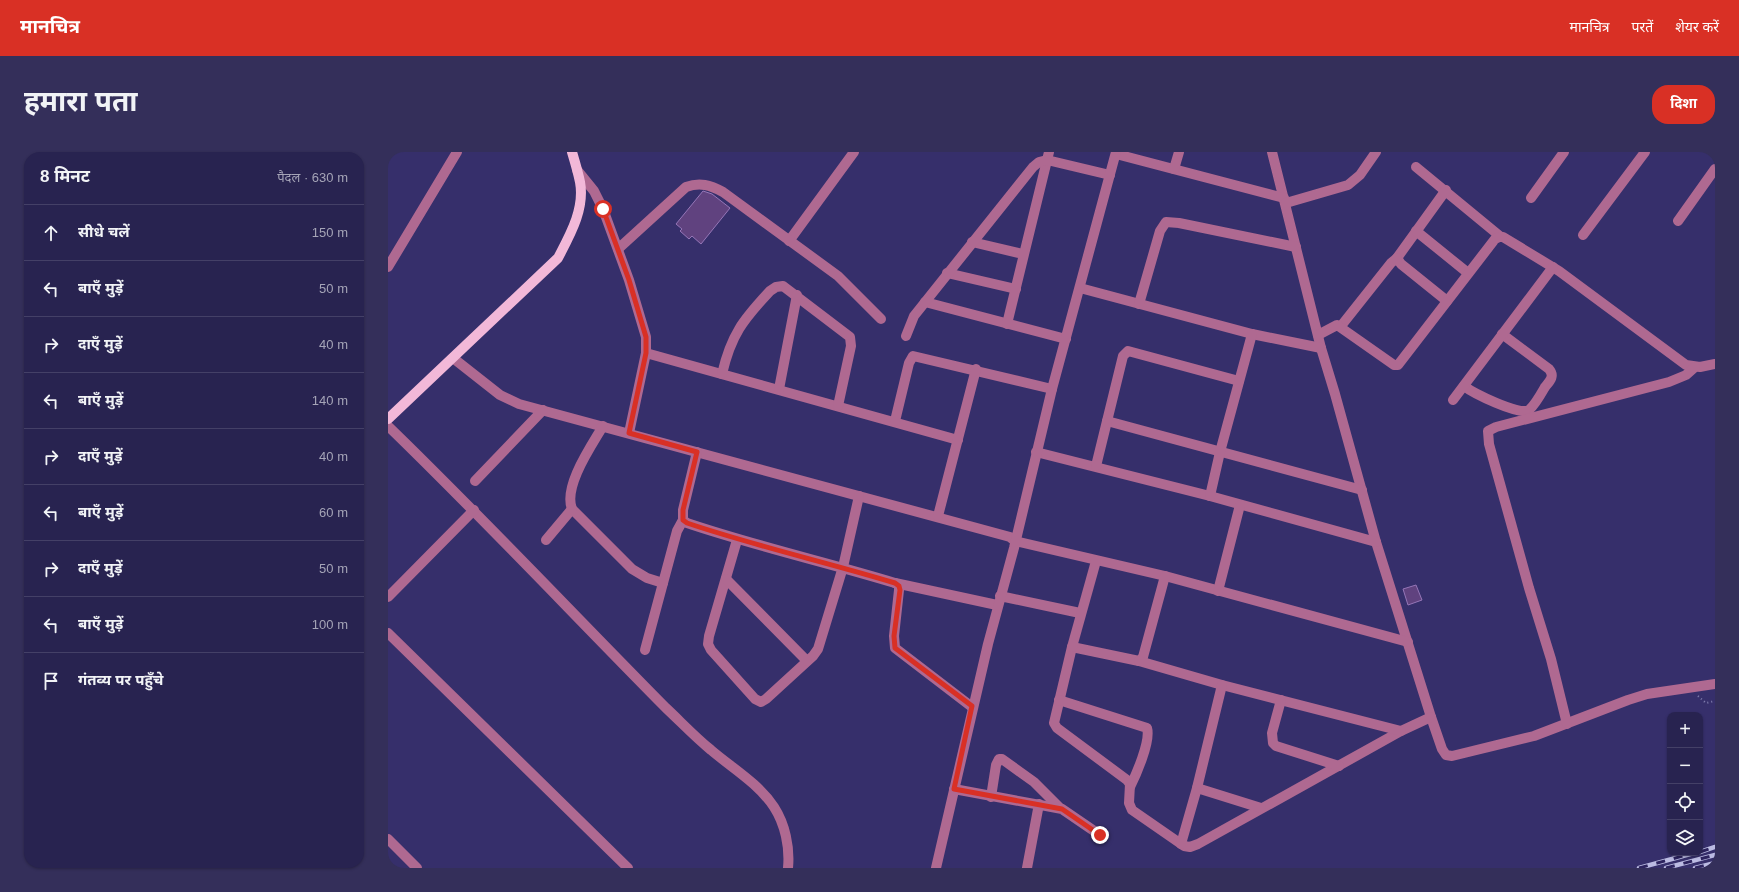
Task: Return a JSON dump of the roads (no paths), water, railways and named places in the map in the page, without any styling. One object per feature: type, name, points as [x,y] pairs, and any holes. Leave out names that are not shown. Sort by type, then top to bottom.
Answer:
[{"type":"main road","points":[[388,419],[422,385],[453,358],[558,258],[570,235],[579,211],[580,182],[572,152]]},
{"type":"street","points":[[388,267],[456,152]]},
{"type":"street","points":[[790,241],[854,152]]},
{"type":"street","points":[[1174,169],[1179,152]]},
{"type":"street","points":[[1272,152],[1321,348],[1336,394],[1376,542],[1431,717],[1442,749],[1446,755],[1452,756],[1534,736],[1647,694],[1715,684]]},
{"type":"street","points":[[936,868],[972,706],[1015,541],[1052,389],[1116,153],[1285,200],[1348,185],[1360,175],[1376,152]]},
{"type":"street","points":[[1531,198],[1564,152]]},
{"type":"street","points":[[1583,235],[1645,152]]},
{"type":"street","points":[[1048,156],[1110,175]]},
{"type":"street","points":[[906,336],[914,316],[947,273],[1033,167],[1048,156]]},
{"type":"street","points":[[1007,324],[1048,156]]},
{"type":"street","points":[[1416,167],[1446,190],[1500,237],[1510,241],[1553,267],[1686,365],[1695,367],[1715,364]]},
{"type":"street","points":[[1678,221],[1715,169]]},
{"type":"street","points":[[577,170],[594,191],[618,249],[646,337],[646,353],[629,433]]},
{"type":"street","points":[[618,249],[686,188],[694,184],[710,185],[723,192],[848,285],[881,319]]},
{"type":"street","points":[[1341,326],[1390,263],[1397,258],[1446,190]]},
{"type":"street","points":[[1139,304],[1160,232],[1166,222],[1179,223],[1296,247]]},
{"type":"street","points":[[1416,231],[1468,273]]},
{"type":"street","points":[[1318,335],[1336,324],[1394,364],[1398,365],[1495,239],[1500,237]]},
{"type":"street","points":[[972,242],[1023,254]]},
{"type":"street","points":[[1397,258],[1400,264],[1447,301]]},
{"type":"street","points":[[1453,400],[1553,267]]},
{"type":"street","points":[[947,273],[1016,289]]},
{"type":"street","points":[[722,374],[730,345],[737,330],[770,291],[776,287],[783,286],[797,295],[850,337],[851,346],[838,406]]},
{"type":"street","points":[[1080,288],[1252,334],[1321,348]]},
{"type":"street","points":[[779,389],[797,295]]},
{"type":"street","points":[[925,302],[1066,340]]},
{"type":"street","points":[[1210,496],[1220,452],[1252,334]]},
{"type":"street","points":[[1464,386],[1486,399],[1505,406],[1523,411],[1531,407],[1551,379],[1552,373],[1549,369],[1502,334]]},
{"type":"street","points":[[1096,466],[1123,356],[1128,351],[1239,381]]},
{"type":"street","points":[[646,353],[895,421],[958,440]]},
{"type":"street","points":[[895,421],[909,363],[913,356],[976,369],[1052,389]]},
{"type":"street","points":[[453,358],[500,395],[519,404],[938,516],[1010,537],[1015,541],[1165,576],[1408,642]]},
{"type":"street","points":[[1567,724],[1551,659],[1529,588],[1489,444],[1488,431],[1496,426],[1669,382],[1686,375],[1695,367]]},
{"type":"street","points":[[938,516],[976,369]]},
{"type":"street","points":[[475,481],[543,410]]},
{"type":"street","points":[[1107,421],[1362,490]]},
{"type":"street","points":[[388,426],[474,510],[667,709],[710,749],[750,782],[774,807],[787,839],[789,856],[788,868]]},
{"type":"street","points":[[603,426],[590,448],[573,484],[570,499],[572,509],[632,569],[647,578],[663,583]]},
{"type":"street","points":[[645,650],[677,531],[683,520],[683,510],[697,452]]},
{"type":"street","points":[[1036,452],[1210,496],[1376,542]]},
{"type":"street","points":[[737,540],[708,644],[711,650],[755,699],[761,702],[807,661],[818,649],[824,634],[843,567],[859,496]]},
{"type":"street","points":[[1218,591],[1240,505]]},
{"type":"street","points":[[546,540],[572,509]]},
{"type":"street","points":[[388,597],[474,510]]},
{"type":"street","points":[[683,520],[687,523],[737,540],[843,567],[895,583],[1080,614]]},
{"type":"street","points":[[1096,561],[1080,614],[1054,719],[1057,728],[1127,780],[1130,787]]},
{"type":"street","points":[[1139,661],[1142,657],[1165,576]]},
{"type":"street","points":[[726,579],[807,661]]},
{"type":"street","points":[[895,583],[899,586],[900,590],[894,636],[895,648],[972,706]]},
{"type":"street","points":[[388,633],[628,868]]},
{"type":"street","points":[[1072,647],[1139,661],[1222,685],[1401,731]]},
{"type":"street","points":[[1181,844],[1197,788],[1222,685]]},
{"type":"street","points":[[1059,700],[1147,728],[1148,735],[1138,768],[1130,787],[1129,802],[1132,810],[1181,844],[1190,847],[1198,844],[1401,731],[1431,717]]},
{"type":"street","points":[[1281,700],[1272,733],[1273,744],[1339,766]]},
{"type":"street","points":[[992,797],[996,765],[999,759],[1002,759],[1034,782],[1062,809],[1100,835]]},
{"type":"street","points":[[1197,788],[1262,808]]},
{"type":"street","points":[[954,789],[1062,809]]},
{"type":"street","points":[[1027,868],[1039,804]]},
{"type":"street","points":[[388,839],[417,868]]},
{"type":"railway","points":[[1703,851],[1715,847]]},
{"type":"railway","points":[[1666,868],[1715,855]]},
{"type":"railway","points":[[1639,868],[1683,856]]},
{"type":"railway","points":[[1695,868],[1715,863]]}]
